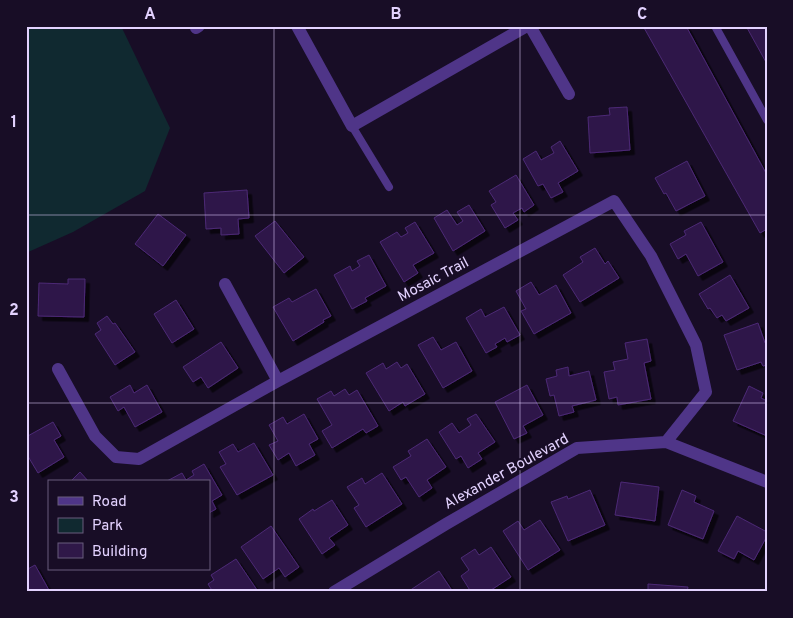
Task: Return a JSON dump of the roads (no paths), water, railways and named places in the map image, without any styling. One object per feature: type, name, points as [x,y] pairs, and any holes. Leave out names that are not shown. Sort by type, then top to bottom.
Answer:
[{"type":"street","points":[[297,26],[352,126],[528,26],[569,94]]},
{"type":"street","name":"Mosaic Trail","points":[[58,368],[95,436],[116,457],[140,459],[278,381],[614,201],[651,256],[696,345],[706,392],[666,442]]},
{"type":"street","points":[[226,284],[278,381]]},
{"type":"street","name":"Alexander Boulevard","points":[[334,592],[446,524],[578,448],[666,442],[767,482]]},
{"type":"lane","points":[[715,26],[767,120]]},
{"type":"lane","points":[[352,126],[389,187]]}]
